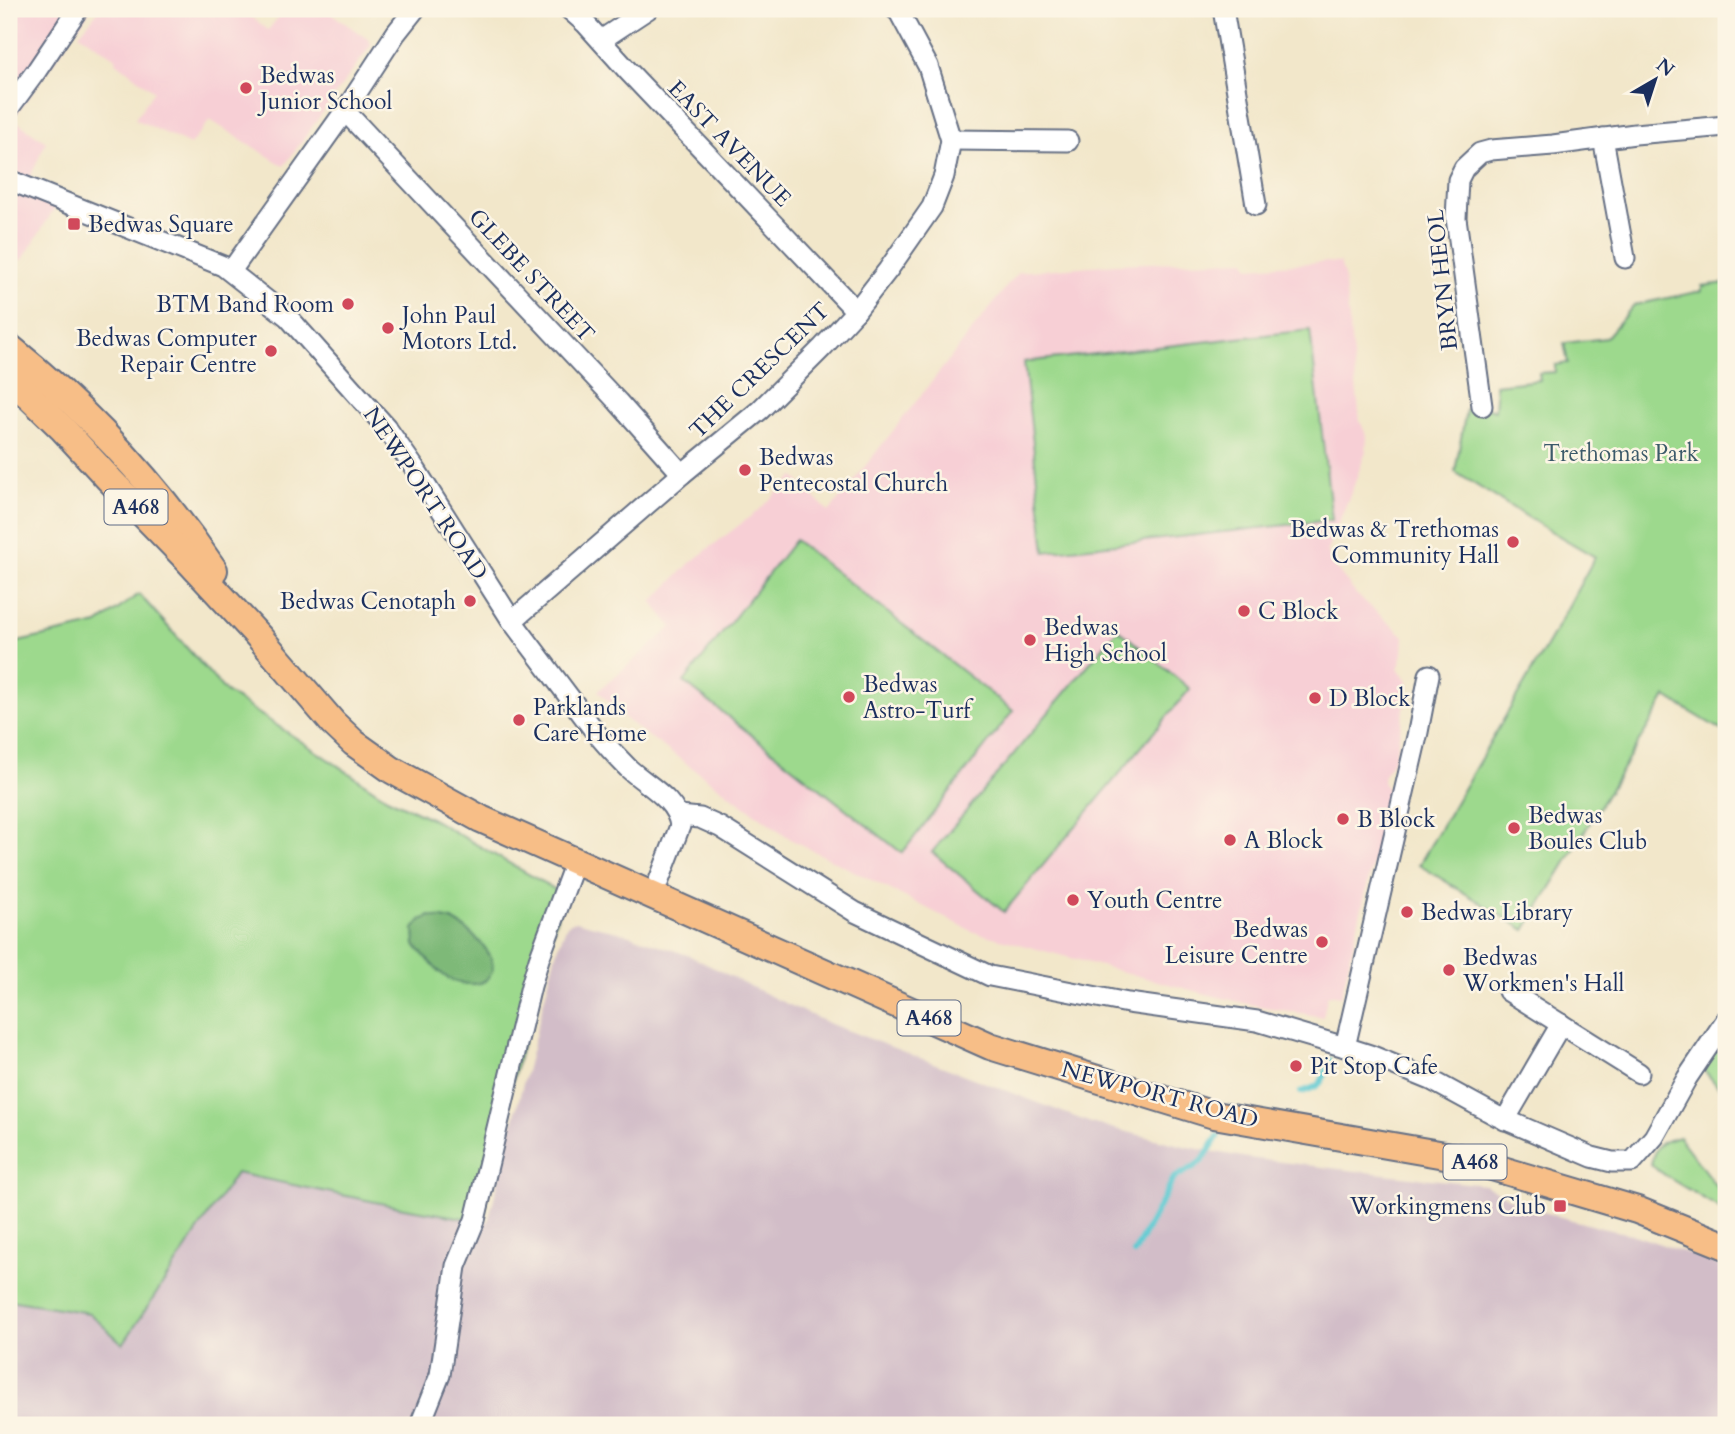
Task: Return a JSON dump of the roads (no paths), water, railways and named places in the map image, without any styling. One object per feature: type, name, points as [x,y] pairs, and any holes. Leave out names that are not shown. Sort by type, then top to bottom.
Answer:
[{"type":"main road","name":"NEWPORT ROAD","points":[[9,347],[50,382],[142,475],[187,530],[260,638]]},
{"type":"main road","name":"NEWPORT ROAD","points":[[9,379],[63,429],[185,557],[333,723],[374,758],[481,819],[989,1046],[1214,1115],[1462,1158],[1637,1210],[1726,1246]]},
{"type":"street","points":[[9,108],[78,9]]},
{"type":"street","points":[[231,271],[415,9]]},
{"type":"street","name":"EAST AVENUE","points":[[569,9],[856,311]]},
{"type":"street","points":[[601,40],[648,9]]},
{"type":"street","points":[[1223,9],[1256,205]]},
{"type":"street","name":"THE CRESCENT","points":[[512,621],[760,410],[856,311],[932,206],[944,176],[951,140],[928,66],[898,10]]},
{"type":"street","name":"GLEBE STREET","points":[[345,111],[682,474]]},
{"type":"street","name":"BRYN HEOL","points":[[1482,406],[1456,218],[1458,180],[1464,168],[1480,153],[1491,150],[1726,125]]},
{"type":"street","points":[[1603,138],[1625,258]]},
{"type":"street","points":[[951,140],[1068,141]]},
{"type":"street","name":"NEWPORT ROAD","points":[[9,180],[231,271],[288,317],[386,427],[512,621],[612,752],[670,803],[678,816]]},
{"type":"street","points":[[1345,1047],[1429,675]]},
{"type":"street","points":[[653,896],[680,826],[678,816],[700,818],[720,827],[855,912],[990,976],[1128,1003],[1257,1021],[1345,1047],[1431,1080],[1505,1120],[1592,1157],[1612,1162],[1632,1162],[1654,1137],[1687,1078],[1726,1020]]},
{"type":"street","points":[[421,1425],[440,1375],[456,1266],[475,1220],[531,986],[575,862]]},
{"type":"street","points":[[1508,991],[1639,1073]]},
{"type":"street","points":[[1505,1120],[1561,1024]]},
{"type":"waterway","points":[[1301,1092],[1321,1082],[1330,1060]]},
{"type":"waterway","points":[[1134,1253],[1174,1178],[1203,1160],[1218,1136]]},
{"type":"place","name":"Bedwas Junior School","points":[[246,88]]},
{"type":"place","name":"Bedwas Square","points":[[74,224]]},
{"type":"place","name":"BTM Band Room","points":[[348,304]]},
{"type":"place","name":"John Paul Motors Ltd.","points":[[388,328]]},
{"type":"place","name":"Bedwas Computer Repair Centre","points":[[271,351]]},
{"type":"place","name":"Bedwas Pentecostal Church","points":[[745,470]]},
{"type":"place","name":"Bedwas & Trethomas Community Hall","points":[[1513,542]]},
{"type":"place","name":"Bedwas Cenotaph","points":[[470,601]]},
{"type":"place","name":"C Block","points":[[1244,611]]},
{"type":"place","name":"Bedwas High School","points":[[1030,640]]},
{"type":"place","name":"Bedwas Astro-Turf","points":[[849,697]]},
{"type":"place","name":"D Block","points":[[1315,698]]},
{"type":"place","name":"Parklands Care Home","points":[[519,720]]},
{"type":"place","name":"B Block","points":[[1343,819]]},
{"type":"place","name":"Bedwas Boules Club","points":[[1514,828]]},
{"type":"place","name":"A Block","points":[[1230,840]]},
{"type":"place","name":"Youth Centre","points":[[1073,900]]},
{"type":"place","name":"Bedwas Library","points":[[1407,912]]},
{"type":"place","name":"Bedwas Leisure Centre","points":[[1322,942]]},
{"type":"place","name":"Bedwas Workmen's Hall","points":[[1449,970]]},
{"type":"place","name":"Pit Stop Cafe","points":[[1296,1066]]},
{"type":"place","name":"Workingmens Club","points":[[1560,1206]]},
{"type":"park label","name":"Trethomas Park","points":[[1621,453]]}]
